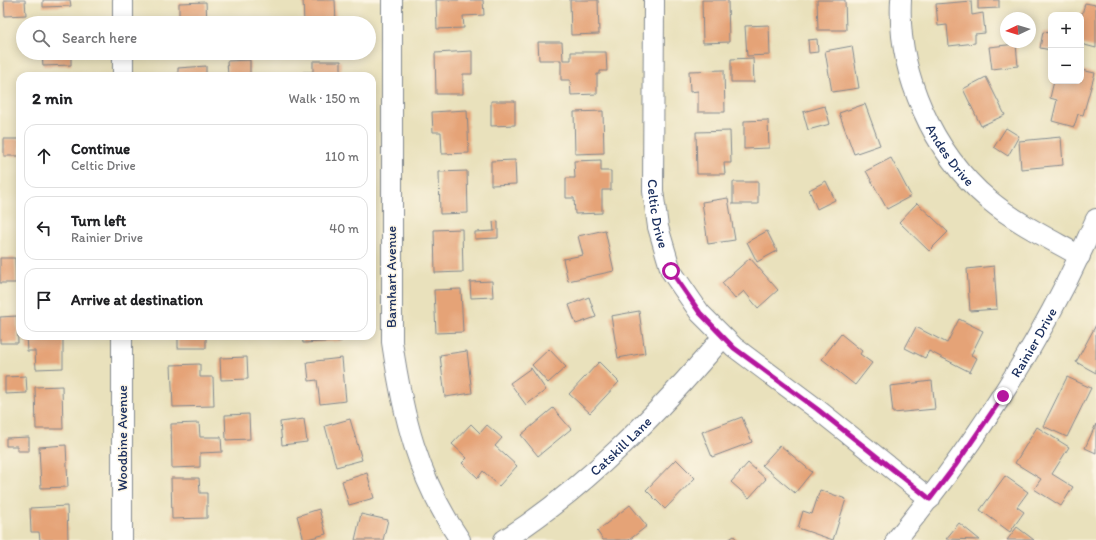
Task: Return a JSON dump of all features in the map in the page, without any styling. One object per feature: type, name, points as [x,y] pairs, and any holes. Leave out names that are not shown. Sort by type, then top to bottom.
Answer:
[{"type":"street","points":[[123,0],[123,16]]},
{"type":"street","name":"Barnhart Avenue","points":[[392,0],[392,342],[400,396],[414,449],[429,486],[447,522],[460,540]]},
{"type":"street","name":"Celtic Drive","points":[[654,0],[653,191],[658,227],[671,271],[700,313],[722,337],[930,499]]},
{"type":"street","name":"Andes Drive","points":[[901,0],[903,46],[911,82],[926,118],[943,147],[965,176],[989,200],[1039,233],[1080,256]]},
{"type":"street","points":[[123,60],[123,72]]},
{"type":"street","name":"Rainier Drive","points":[[896,540],[955,466],[1003,396],[1042,328],[1080,256],[1096,218]]},
{"type":"street","name":"Catskill Lane","points":[[504,540],[521,529],[573,489],[630,437],[698,365],[722,337]]},
{"type":"street","name":"Woodbine Avenue","points":[[122,340],[122,540]]},
{"type":"building","points":[[4,0],[25,0],[26,15],[5,16]]},
{"type":"building","points":[[43,0],[70,0],[71,6],[43,7]]},
{"type":"building","points":[[303,0],[335,0],[336,16],[304,16]]},
{"type":"building","points":[[436,0],[483,0],[484,15],[463,16],[464,28],[437,29]]},
{"type":"building","points":[[570,0],[598,0],[599,34],[571,35]]},
{"type":"building","points":[[702,0],[728,0],[729,42],[703,43]]},
{"type":"building","points":[[817,0],[845,0],[846,30],[818,30]]},
{"type":"building","points":[[978,0],[999,0],[999,8],[978,9]]},
{"type":"building","points":[[971,1],[972,15],[983,13],[985,33],[975,34],[975,43],[949,46],[947,25],[938,26],[936,4]]},
{"type":"building","points":[[206,2],[207,16],[179,16],[179,3]]},
{"type":"building","points":[[1085,3],[1096,5],[1096,48],[1084,45],[1084,12],[1083,12]]},
{"type":"building","points":[[769,25],[770,55],[747,56],[745,26]]},
{"type":"building","points":[[1043,32],[1048,33],[1048,49],[1040,48]]},
{"type":"building","points":[[817,39],[818,52],[809,53],[808,40]]},
{"type":"building","points":[[538,42],[562,42],[563,60],[571,60],[571,52],[606,52],[607,71],[600,71],[600,74],[597,74],[597,94],[571,95],[570,80],[561,80],[561,60],[539,60]]},
{"type":"building","points":[[852,46],[859,88],[832,92],[825,51]]},
{"type":"building","points":[[1000,46],[1000,48],[1016,48],[1018,66],[992,69],[989,47]]},
{"type":"building","points":[[472,51],[472,74],[463,74],[463,94],[436,94],[435,53]]},
{"type":"building","points":[[753,58],[754,82],[731,82],[731,59]]},
{"type":"building","points":[[43,60],[71,60],[71,65],[43,66]]},
{"type":"building","points":[[250,60],[250,72],[228,72],[227,61]]},
{"type":"building","points":[[313,61],[341,61],[341,72],[313,72]]},
{"type":"building","points":[[206,66],[206,72],[178,72],[178,68]]},
{"type":"building","points":[[724,70],[725,112],[698,112],[698,91],[690,92],[689,71]]},
{"type":"building","points":[[1084,71],[1095,73],[1083,115],[1078,114],[1074,127],[1052,121],[1057,100],[1050,98],[1053,84],[1084,84]]},
{"type":"building","points":[[986,77],[1005,115],[981,126],[963,89]]},
{"type":"building","points":[[491,101],[515,101],[515,125],[491,126]]},
{"type":"building","points":[[865,104],[880,145],[854,154],[839,113]]},
{"type":"building","points":[[825,106],[830,124],[808,130],[803,112]]},
{"type":"building","points":[[467,110],[469,153],[442,154],[441,132],[433,132],[432,112]]},
{"type":"building","points":[[603,111],[604,153],[575,154],[574,112]]},
{"type":"building","points":[[768,120],[769,148],[744,149],[744,121]]},
{"type":"building","points":[[1006,128],[1019,136],[1008,156],[994,147]]},
{"type":"building","points":[[730,131],[731,163],[724,163],[725,174],[697,174],[696,132]]},
{"type":"building","points":[[1061,137],[1063,165],[1021,169],[1019,141]]},
{"type":"building","points":[[4,139],[16,139],[16,156],[4,156]]},
{"type":"building","points":[[891,158],[911,196],[887,209],[866,171]]},
{"type":"building","points":[[515,160],[516,184],[491,185],[491,161]]},
{"type":"building","points":[[601,160],[601,171],[611,171],[611,190],[602,190],[602,213],[575,214],[574,198],[566,198],[566,178],[575,178],[574,161]]},
{"type":"building","points":[[467,171],[468,213],[440,214],[439,172]]},
{"type":"building","points":[[826,181],[835,200],[817,209],[809,190]]},
{"type":"building","points":[[733,182],[758,182],[758,204],[733,204]]},
{"type":"building","points":[[728,198],[735,240],[708,244],[702,202]]},
{"type":"building","points":[[917,203],[948,232],[929,251],[899,222]]},
{"type":"building","points":[[498,221],[498,238],[475,239],[475,232],[494,231],[493,222]]},
{"type":"building","points":[[462,229],[463,272],[435,273],[434,230]]},
{"type":"building","points":[[605,230],[614,271],[568,281],[563,259],[583,255],[578,236]]},
{"type":"building","points":[[767,231],[777,251],[757,262],[747,242]]},
{"type":"building","points":[[0,258],[15,258],[16,283],[0,283]]},
{"type":"building","points":[[750,258],[778,290],[758,308],[744,291],[735,299],[722,283]]},
{"type":"building","points":[[994,266],[997,309],[970,311],[967,269]]},
{"type":"building","points":[[492,281],[493,297],[471,298],[470,282]]},
{"type":"building","points":[[461,289],[463,332],[436,333],[434,290]]},
{"type":"building","points":[[589,297],[596,317],[576,324],[569,305]]},
{"type":"building","points":[[639,311],[645,353],[618,358],[611,316]]},
{"type":"building","points":[[16,316],[16,340],[18,340],[18,343],[0,343],[0,317]]},
{"type":"building","points":[[959,319],[983,331],[971,355],[977,358],[970,372],[929,351],[925,358],[905,348],[916,327],[947,343]]},
{"type":"building","points":[[1096,325],[1096,373],[1076,362]]},
{"type":"building","points":[[841,334],[862,351],[860,354],[872,363],[855,385],[822,359]]},
{"type":"building","points":[[26,340],[63,340],[63,368],[36,369],[35,351],[27,351]]},
{"type":"building","points":[[178,340],[206,340],[206,348],[178,348]]},
{"type":"building","points":[[303,340],[342,340],[342,341],[303,343]]},
{"type":"building","points":[[549,349],[566,367],[548,383],[532,365]]},
{"type":"building","points":[[467,351],[472,393],[445,397],[440,355]]},
{"type":"building","points":[[247,357],[248,379],[221,380],[220,358]]},
{"type":"building","points":[[342,358],[346,401],[320,404],[317,380],[309,381],[307,362]]},
{"type":"building","points":[[599,362],[619,382],[590,413],[569,394]]},
{"type":"building","points":[[200,364],[200,377],[213,377],[214,406],[173,407],[171,365]]},
{"type":"building","points":[[531,368],[546,390],[526,405],[510,383]]},
{"type":"building","points":[[26,376],[27,393],[5,394],[5,377]]},
{"type":"building","points":[[1067,377],[1091,388],[1067,437],[1043,426]]},
{"type":"building","points":[[932,381],[935,409],[893,413],[890,386]]},
{"type":"building","points":[[62,386],[63,429],[36,429],[35,387]]},
{"type":"building","points":[[553,408],[571,429],[538,456],[521,435]]},
{"type":"building","points":[[249,414],[250,439],[226,440],[225,415]]},
{"type":"building","points":[[742,417],[752,442],[712,457],[702,432]]},
{"type":"building","points":[[304,419],[307,442],[282,445],[280,422]]},
{"type":"building","points":[[350,419],[362,460],[336,467],[325,426]]},
{"type":"building","points":[[199,423],[200,437],[221,437],[222,452],[200,453],[200,467],[172,468],[171,424]]},
{"type":"building","points":[[471,424],[480,433],[487,425],[502,438],[495,446],[517,466],[499,486],[483,471],[478,478],[462,463],[467,458],[452,444]]},
{"type":"building","points":[[1096,424],[1096,453],[1085,448]]},
{"type":"building","points":[[1037,427],[1069,447],[1052,474],[1073,487],[1061,506],[1034,489],[1041,479],[1015,463]]},
{"type":"building","points":[[29,437],[29,451],[17,451],[17,446],[6,446],[6,438]]},
{"type":"building","points":[[66,445],[68,487],[41,488],[39,447]]},
{"type":"building","points":[[780,445],[812,472],[795,493],[762,465]]},
{"type":"building","points":[[676,459],[695,478],[665,509],[646,490]]},
{"type":"building","points":[[748,463],[766,479],[749,498],[731,482]]},
{"type":"building","points":[[367,473],[374,498],[349,505],[342,481]]},
{"type":"building","points":[[1005,476],[1028,492],[1017,507],[1024,512],[1010,532],[980,510]]},
{"type":"building","points":[[171,478],[199,478],[200,493],[207,493],[207,518],[172,519]]},
{"type":"building","points":[[820,490],[846,499],[833,540],[798,528],[803,511],[812,514]]},
{"type":"building","points":[[630,505],[647,526],[629,540],[603,540],[597,531]]},
{"type":"building","points":[[67,506],[68,540],[40,540],[39,532],[31,532],[30,508]]},
{"type":"building","points":[[319,509],[326,534],[304,540],[297,516]]},
{"type":"building","points":[[361,514],[388,520],[383,540],[355,540]]},
{"type":"building","points":[[959,523],[980,540],[946,539]]},
{"type":"building","points":[[1017,527],[1034,540],[1007,540]]},
{"type":"building","points":[[734,536],[737,540],[728,540]]},
{"type":"route","points":[[671,271],[700,313],[734,348],[817,409],[930,499],[955,466],[1003,396]]}]
